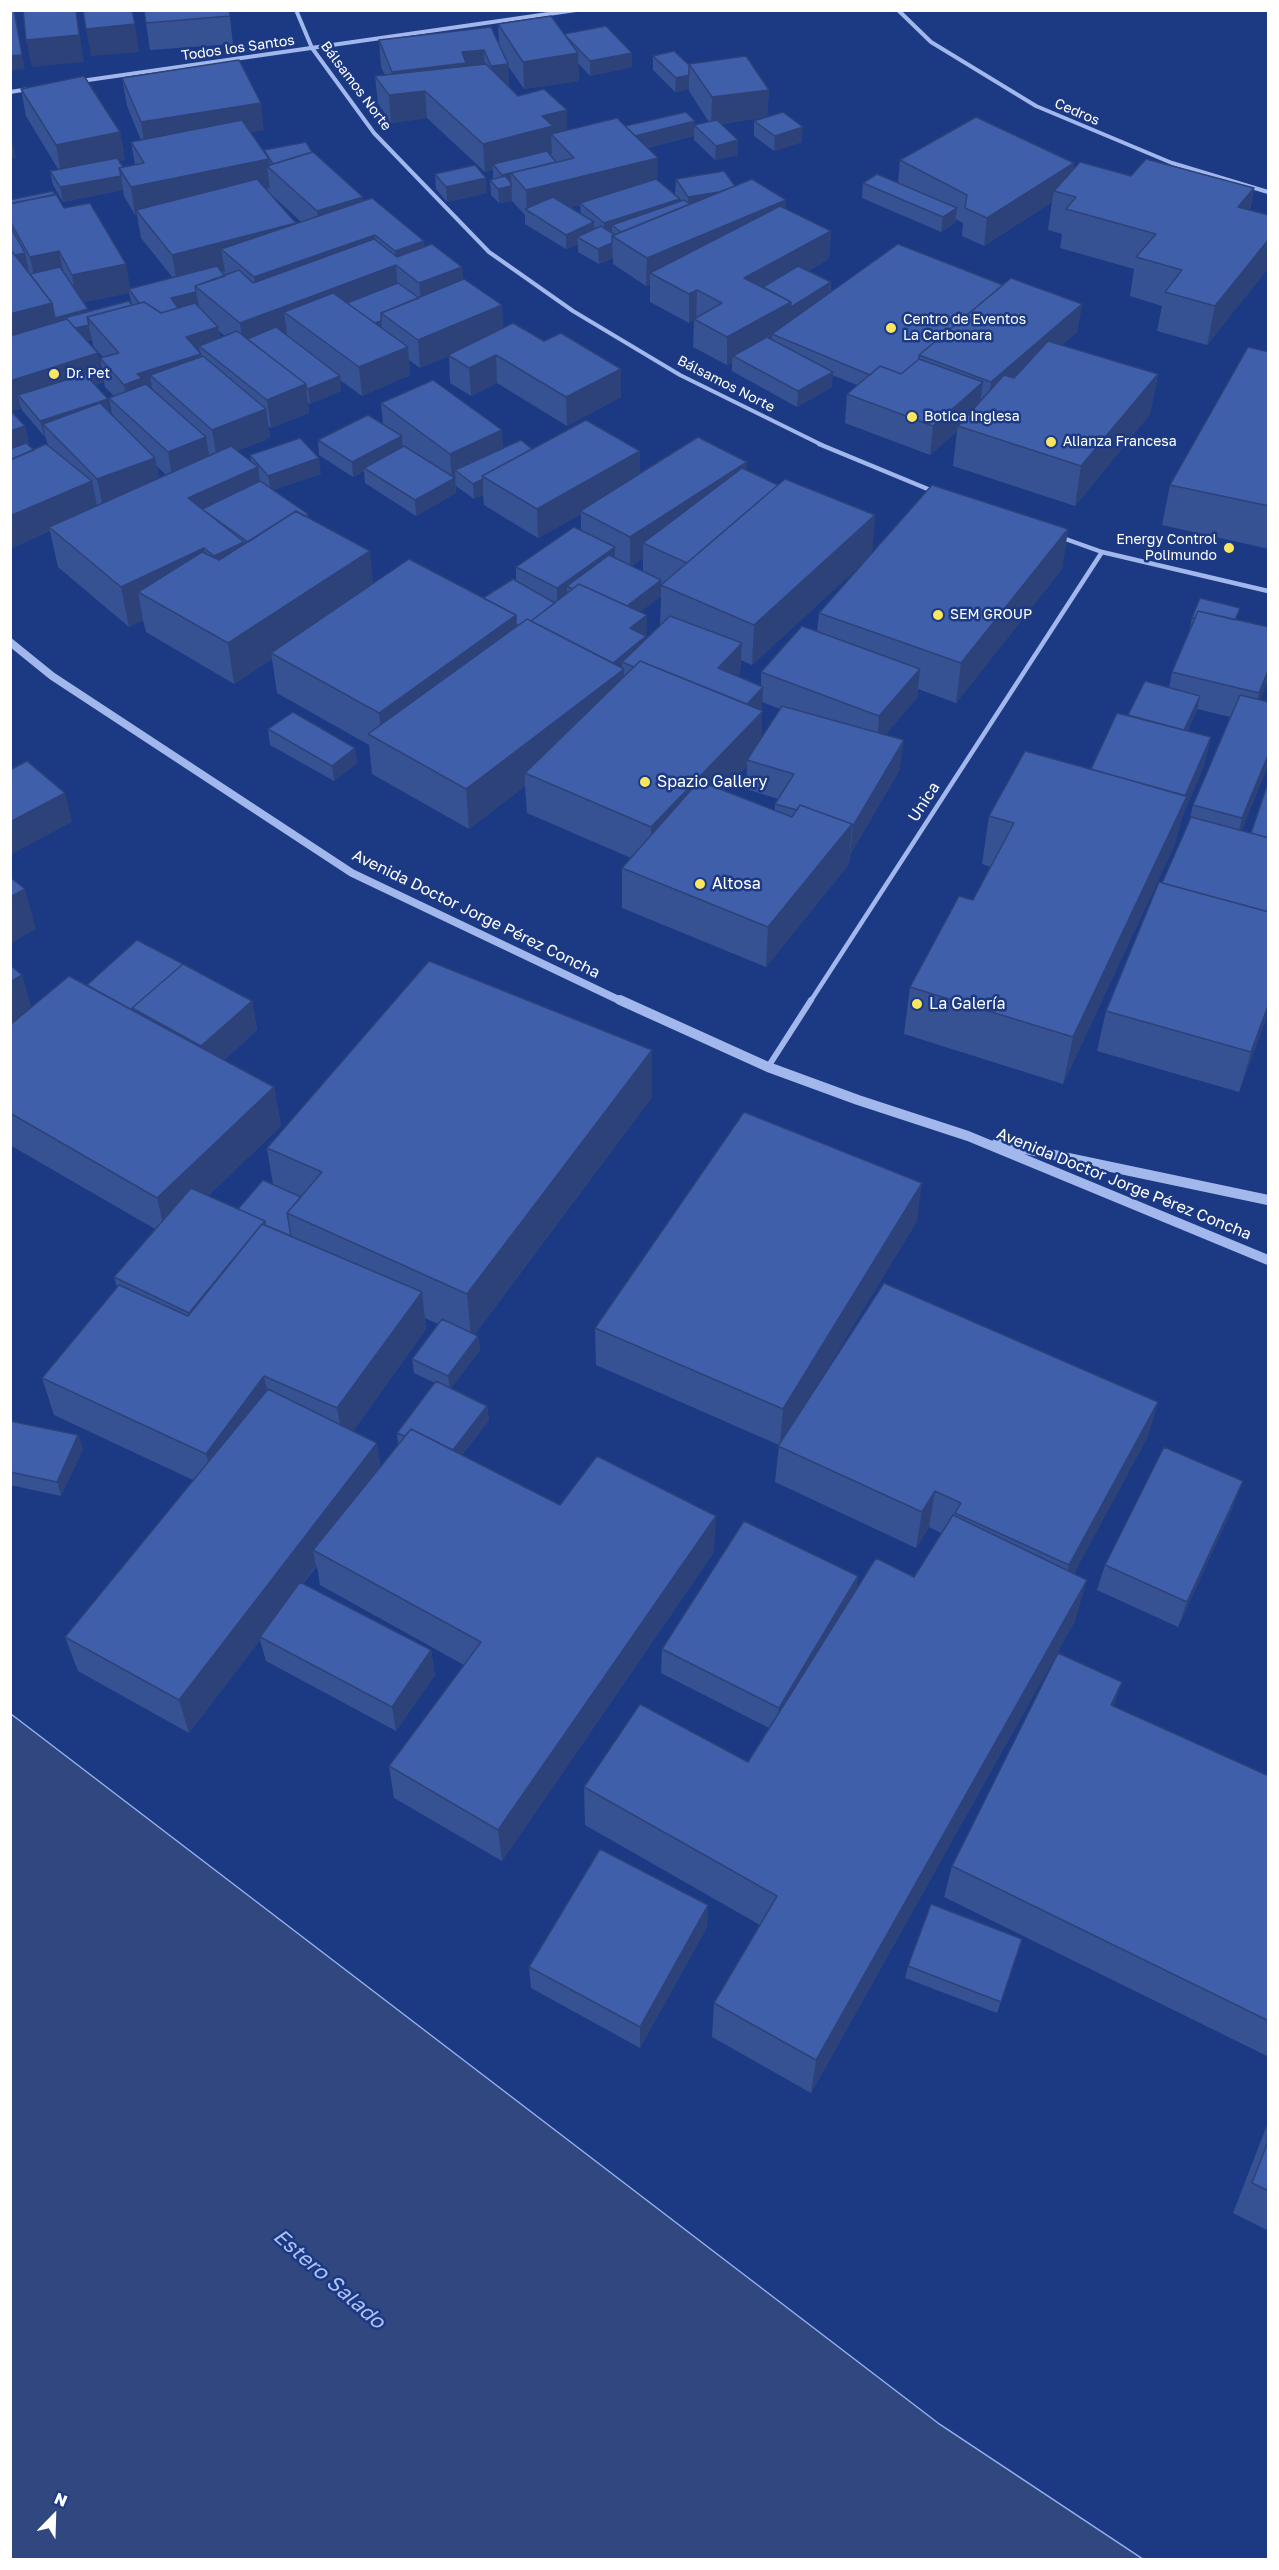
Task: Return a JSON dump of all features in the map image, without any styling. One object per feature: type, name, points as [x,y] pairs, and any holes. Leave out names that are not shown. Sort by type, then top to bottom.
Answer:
[{"type":"street","name":"Bálsamos Norte","points":[[296,10],[312,48],[374,133],[443,207],[489,252],[573,311],[680,375],[805,438],[946,497]]},
{"type":"street","name":"Todos los Santos","points":[[80,81],[576,10]]},
{"type":"street","name":"Cedros","points":[[898,10],[931,42],[1036,106],[1172,163],[1269,192]]},
{"type":"street","points":[[10,92],[34,88]]},
{"type":"street","points":[[1057,536],[1102,552],[1269,591]]},
{"type":"street","name":"Unica","points":[[768,1067],[1102,552]]},
{"type":"street","name":"Avenida Doctor Jorge Pérez Concha","points":[[10,642],[52,675],[352,873],[544,966],[768,1067],[858,1100],[968,1136],[1269,1260]]},
{"type":"street","name":"Avenida Doctor Jorge Pérez Concha","points":[[968,1136],[1269,1200]]},
{"type":"water","name":"Estero Salado","points":[[11,1714],[938,2423],[1143,2559],[11,2559]]},
{"type":"building","points":[[10,10],[14,10],[22,55],[10,56]]},
{"type":"building","points":[[23,10],[76,10],[79,35],[26,40]]},
{"type":"building","points":[[83,10],[132,10],[135,24],[86,29]]},
{"type":"building","points":[[144,10],[229,10],[230,16],[146,23]]},
{"type":"building","points":[[551,16],[578,53],[523,62],[498,24]]},
{"type":"building","points":[[606,26],[632,53],[590,61],[564,34]]},
{"type":"building","points":[[491,27],[508,64],[491,66],[484,50],[462,52],[466,63],[392,72],[379,40]]},
{"type":"building","points":[[674,51],[689,65],[689,75],[676,78],[653,56]]},
{"type":"building","points":[[746,56],[769,90],[712,97],[689,64]]},
{"type":"building","points":[[239,60],[261,103],[141,122],[122,78]]},
{"type":"building","points":[[486,64],[518,96],[544,89],[567,110],[542,116],[553,126],[483,144],[425,91],[389,95],[375,76]]},
{"type":"building","points":[[84,76],[120,132],[56,145],[21,89]]},
{"type":"building","points":[[686,112],[695,121],[635,136],[625,126]]},
{"type":"building","points":[[783,112],[803,127],[775,136],[754,121]]},
{"type":"building","points":[[976,117],[1074,163],[987,218],[965,208],[967,195],[900,160]]},
{"type":"building","points":[[617,118],[658,158],[526,190],[511,173],[574,158],[551,134]]},
{"type":"building","points":[[242,120],[269,159],[131,187],[119,168],[144,163],[131,142]]},
{"type":"building","points":[[717,120],[738,140],[716,146],[694,125]]},
{"type":"building","points":[[306,142],[312,152],[273,164],[264,150]]},
{"type":"building","points":[[547,151],[556,162],[502,175],[493,164]]},
{"type":"building","points":[[313,152],[363,197],[317,211],[267,166]]},
{"type":"building","points":[[117,158],[123,167],[119,168],[121,176],[60,187],[50,171]]},
{"type":"building","points":[[1146,159],[1254,188],[1238,207],[1269,215],[1269,239],[1215,306],[1165,292],[1182,270],[1136,257],[1156,234],[1066,209],[1076,197],[1054,191],[1080,162],[1131,176]]},
{"type":"building","points":[[475,165],[486,178],[446,187],[435,174]]},
{"type":"building","points":[[724,171],[735,186],[719,192],[688,197],[676,179]]},
{"type":"building","points":[[877,174],[957,208],[943,217],[863,183]]},
{"type":"building","points":[[505,176],[511,186],[498,189],[490,180]]},
{"type":"building","points":[[257,179],[296,223],[172,255],[136,210]]},
{"type":"building","points":[[656,179],[680,199],[604,223],[580,203]]},
{"type":"building","points":[[752,179],[786,200],[647,258],[612,236]]},
{"type":"building","points":[[53,191],[55,195],[12,203],[10,201],[10,200]]},
{"type":"building","points":[[56,194],[64,208],[90,203],[126,264],[72,275],[59,251],[30,257],[10,221],[10,204]]},
{"type":"building","points":[[553,197],[594,222],[566,235],[525,209]]},
{"type":"building","points":[[372,198],[424,241],[395,251],[375,235],[254,277],[221,249]]},
{"type":"building","points":[[684,200],[690,204],[621,232],[612,225]]},
{"type":"building","points":[[780,206],[831,231],[744,278],[791,302],[727,337],[694,319],[722,303],[697,290],[689,294],[650,273]]},
{"type":"building","points":[[10,226],[25,253],[15,255],[10,250]]},
{"type":"building","points":[[601,226],[615,235],[612,236],[612,243],[598,249],[577,237]]},
{"type":"building","points":[[374,239],[397,257],[432,244],[462,267],[419,283],[396,265],[240,323],[195,286],[239,270],[253,283]]},
{"type":"building","name":"Centro de Eventos La Carbonara","points":[[898,244],[1003,285],[919,355],[919,359],[901,374],[880,366],[870,375],[772,334]]},
{"type":"building","points":[[11,250],[52,303],[10,314]]},
{"type":"building","points":[[217,266],[225,276],[195,286],[196,292],[171,298],[178,308],[161,313],[144,302],[139,303],[129,289]]},
{"type":"building","points":[[798,266],[831,282],[791,307],[791,302],[763,287]]},
{"type":"building","points":[[60,267],[88,309],[55,318],[52,303],[30,274]]},
{"type":"building","points":[[1011,278],[1082,304],[991,382],[919,355]]},
{"type":"building","points":[[464,279],[502,305],[418,340],[381,313]]},
{"type":"building","points":[[398,283],[419,298],[381,313],[381,321],[375,323],[347,303]]},
{"type":"building","points":[[333,293],[408,347],[359,367],[284,312]]},
{"type":"building","points":[[129,301],[132,305],[87,317],[89,325],[75,328],[67,319],[60,319]]},
{"type":"building","points":[[144,302],[161,313],[195,303],[218,327],[186,337],[201,354],[137,374],[142,378],[124,385],[100,358],[119,353],[87,317]]},
{"type":"building","points":[[67,319],[98,353],[10,381],[10,336]]},
{"type":"building","points":[[513,323],[544,341],[561,333],[621,369],[566,397],[496,355],[469,368],[448,355]]},
{"type":"building","points":[[276,327],[340,376],[308,389],[306,384],[247,339]]},
{"type":"building","points":[[237,331],[306,384],[267,400],[199,346]]},
{"type":"building","points":[[767,337],[833,372],[798,391],[733,356]]},
{"type":"building","points":[[1048,341],[1158,374],[1081,466],[958,426],[1004,375],[1014,378]]},
{"type":"building","points":[[1248,347],[1269,352],[1269,506],[1170,485]]},
{"type":"building","points":[[203,356],[266,409],[212,430],[150,375]]},
{"type":"building","points":[[919,359],[983,382],[933,426],[847,394],[880,366],[901,374]]},
{"type":"building","points":[[85,374],[108,399],[40,421],[18,395]]},
{"type":"building","points":[[433,380],[502,430],[450,454],[381,403]]},
{"type":"building","points":[[146,384],[206,437],[168,452],[109,398]]},
{"type":"building","points":[[100,403],[155,458],[97,479],[43,424]]},
{"type":"building","points":[[10,410],[25,426],[10,431]]},
{"type":"building","points":[[368,415],[402,436],[352,462],[318,440]]},
{"type":"building","points":[[586,420],[640,451],[537,509],[482,476]]},
{"type":"building","points":[[698,437],[747,462],[630,537],[580,511]]},
{"type":"building","points":[[300,438],[319,458],[268,476],[250,455]]},
{"type":"building","points":[[521,440],[532,449],[482,476],[483,479],[473,484],[455,470]]},
{"type":"building","points":[[26,443],[34,450],[10,460],[10,449]]},
{"type":"building","points":[[46,444],[92,481],[10,516],[10,460]]},
{"type":"building","points":[[231,446],[258,467],[188,498],[244,542],[214,556],[204,548],[121,587],[49,527]]},
{"type":"building","points":[[404,446],[455,478],[415,500],[364,468]]},
{"type":"building","points":[[742,468],[778,485],[687,563],[643,543]]},
{"type":"building","points":[[785,479],[875,515],[754,625],[661,585]]},
{"type":"building","points":[[260,481],[308,514],[304,516],[296,511],[248,542],[202,509]]},
{"type":"building","name":"SEM GROUP","points":[[932,485],[1068,529],[961,663],[819,613]]},
{"type":"building","points":[[296,511],[370,551],[228,643],[138,592],[202,552],[219,560]]},
{"type":"building","points":[[574,527],[615,547],[557,588],[516,567]]},
{"type":"building","points":[[609,555],[661,580],[627,606],[579,584],[572,589],[567,586]]},
{"type":"building","points":[[409,559],[516,615],[379,713],[271,653]]},
{"type":"building","points":[[513,579],[555,603],[531,621],[527,619],[519,625],[516,624],[516,615],[483,598]]},
{"type":"building","points":[[579,584],[647,615],[630,628],[646,636],[613,663],[531,621]]},
{"type":"building","points":[[1200,598],[1240,608],[1235,620],[1198,611],[1195,618],[1192,618]]},
{"type":"building","points":[[1198,611],[1269,627],[1269,668],[1259,693],[1172,672]]},
{"type":"building","points":[[670,616],[742,643],[718,668],[763,687],[747,704],[640,661],[634,667],[622,662]]},
{"type":"building","points":[[527,619],[624,669],[466,789],[368,734]]},
{"type":"building","points":[[802,626],[920,669],[879,716],[761,672]]},
{"type":"building","points":[[640,661],[763,711],[651,827],[525,773]]},
{"type":"building","points":[[1145,681],[1200,696],[1184,730],[1128,715]]},
{"type":"building","points":[[1240,695],[1269,702],[1269,753],[1242,818],[1193,805]]},
{"type":"building","points":[[782,706],[904,740],[853,826],[800,805],[797,810],[775,804],[794,774],[747,760]]},
{"type":"building","points":[[293,712],[355,748],[332,766],[268,729]]},
{"type":"building","points":[[1117,713],[1211,737],[1185,796],[1091,769]]},
{"type":"building","points":[[1025,751],[1187,796],[1073,1037],[910,987],[959,896],[973,900],[1014,823],[989,816]]},
{"type":"building","points":[[27,761],[65,793],[10,822],[10,770]]},
{"type":"building","points":[[1269,780],[1269,838],[1251,833]]},
{"type":"building","points":[[699,781],[792,817],[800,805],[852,824],[768,927],[622,868]]},
{"type":"building","points":[[1191,817],[1269,838],[1269,912],[1162,883]]},
{"type":"building","points":[[10,877],[25,889],[10,897]]},
{"type":"building","points":[[1159,882],[1269,912],[1269,1003],[1251,1052],[1106,1011]]},
{"type":"building","points":[[137,940],[189,967],[183,964],[132,1010],[87,985]]},
{"type":"building","points":[[429,961],[652,1050],[467,1294],[287,1213],[322,1172],[267,1148]]},
{"type":"building","points":[[183,964],[252,1001],[201,1046],[132,1008]]},
{"type":"building","points":[[10,965],[22,975],[10,982]]},
{"type":"building","points":[[69,976],[274,1087],[157,1198],[10,1113],[10,1025]]},
{"type":"building","points":[[744,1112],[922,1183],[783,1409],[595,1328]]},
{"type":"building","points":[[263,1180],[301,1197],[287,1213],[291,1236],[265,1225],[265,1221],[238,1209]]},
{"type":"building","points":[[191,1188],[265,1221],[189,1313],[114,1277]]},
{"type":"building","points":[[262,1224],[422,1292],[337,1408],[264,1376],[206,1454],[42,1378],[119,1285],[188,1316]]},
{"type":"building","points":[[884,1283],[1158,1402],[1069,1565],[955,1513],[961,1503],[935,1491],[922,1512],[778,1446]]},
{"type":"building","points":[[442,1319],[478,1336],[448,1376],[412,1359]]},
{"type":"building","points":[[436,1381],[487,1406],[453,1450],[411,1429],[405,1436],[397,1433]]},
{"type":"building","points":[[268,1389],[377,1443],[179,1700],[65,1637]]},
{"type":"building","points":[[10,1421],[78,1435],[57,1482],[10,1472]]},
{"type":"building","points":[[411,1429],[560,1505],[597,1456],[716,1516],[498,1830],[389,1766],[481,1642],[313,1550]]},
{"type":"building","points":[[1164,1447],[1243,1481],[1187,1602],[1105,1565]]},
{"type":"building","points":[[953,1515],[1087,1580],[816,2060],[714,2003],[777,1896],[584,1787],[640,1704],[748,1762],[876,1558],[914,1577]]},
{"type":"building","points":[[744,1521],[858,1576],[779,1708],[662,1649]]},
{"type":"building","points":[[300,1582],[431,1650],[392,1707],[260,1637]]},
{"type":"building","points":[[1058,1653],[1122,1682],[1111,1705],[1269,1776],[1269,2021],[952,1866]]},
{"type":"building","points":[[600,1849],[708,1905],[640,2027],[529,1967]]},
{"type":"building","points":[[931,1904],[1022,1939],[1001,2002],[908,1966]]},
{"type":"building","points":[[1269,2139],[1269,2191],[1252,2183]]},
{"type":"place","name":"Centro de Eventos La Carbonara","points":[[891,328]]},
{"type":"place","name":"Dr. Pet","points":[[54,374]]},
{"type":"place","name":"Botica Inglesa","points":[[912,417]]},
{"type":"place","name":"Alianza Francesa","points":[[1051,442]]},
{"type":"place","name":"Energy Control Polimundo","points":[[1229,548]]},
{"type":"place","name":"SEM GROUP","points":[[938,615]]},
{"type":"place","name":"Spazio Gallery","points":[[645,782]]},
{"type":"place","name":"Altosa","points":[[700,884]]},
{"type":"place","name":"La Galería","points":[[917,1004]]}]
